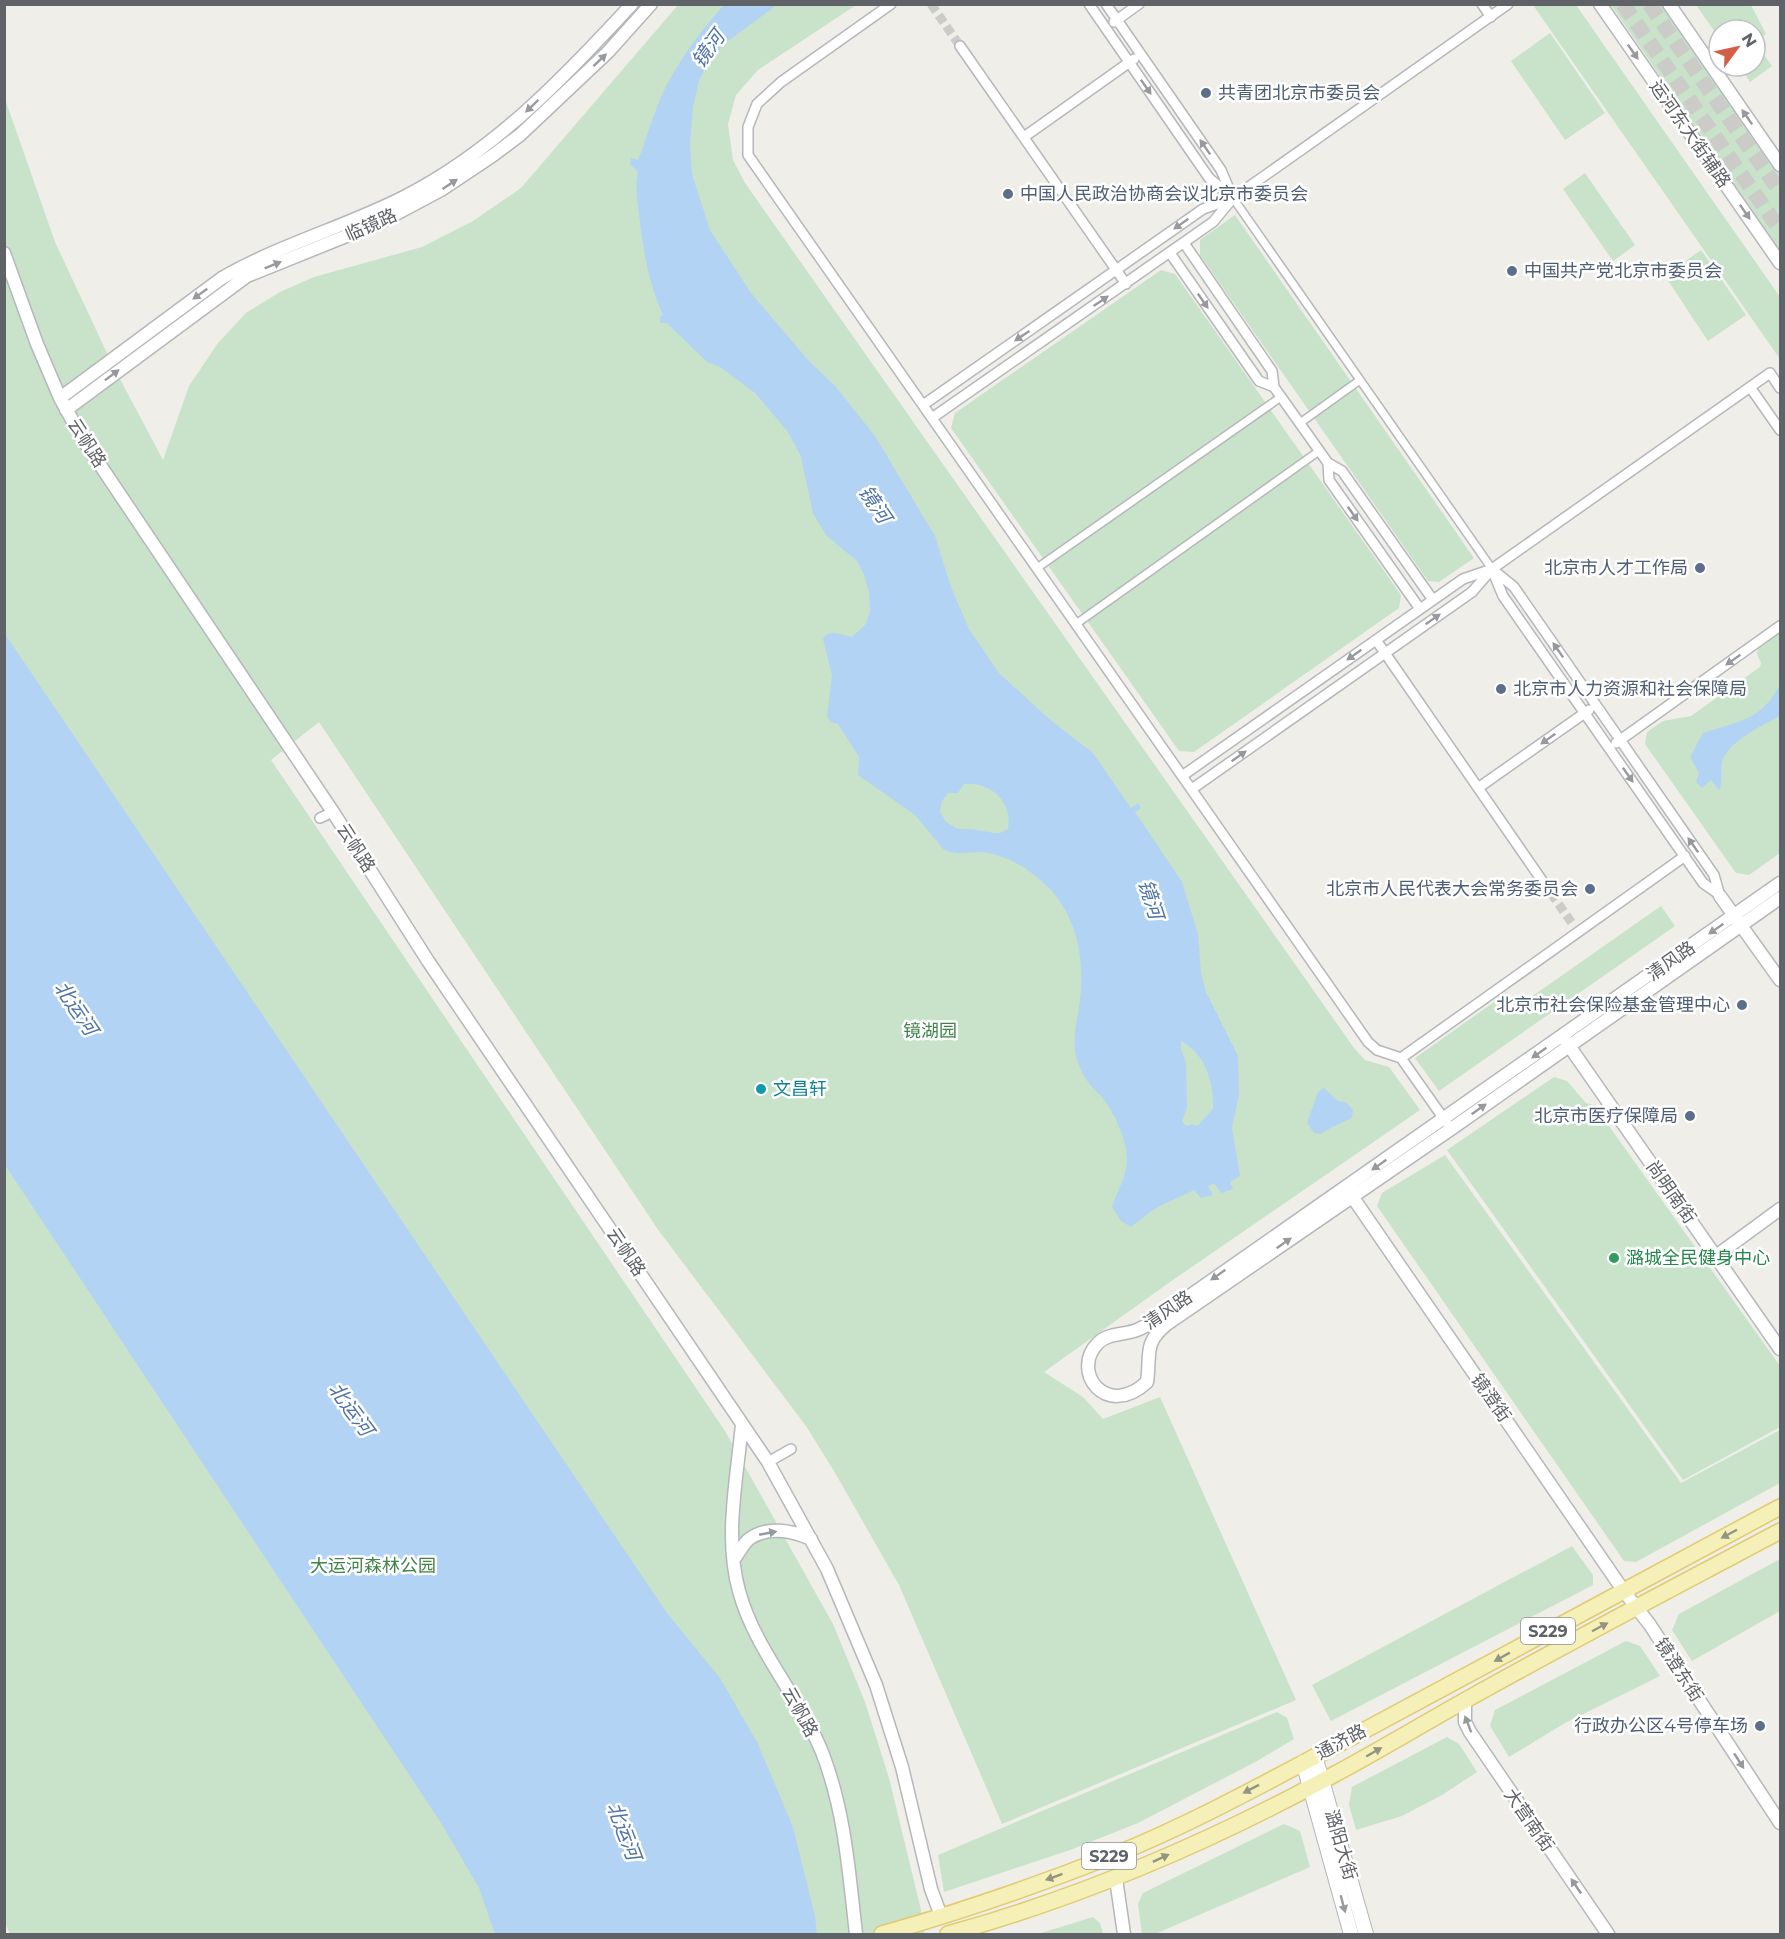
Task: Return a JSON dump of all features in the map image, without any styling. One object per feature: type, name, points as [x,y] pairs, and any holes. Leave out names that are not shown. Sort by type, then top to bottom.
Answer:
[{"type":"main road","name":"通济路","points":[[882,1935],[1053,1878],[1116,1854],[1226,1802],[1446,1687],[1780,1507]]},
{"type":"main road","name":"通济路","points":[[948,1935],[997,1921],[1116,1879],[1316,1784],[1465,1700],[1780,1531]]},
{"type":"main road","name":"潞阳大街","points":[[1309,1759],[1351,1935]]},
{"type":"main road","name":"潞阳大街","points":[[1316,1784],[1366,1935]]},
{"type":"street","name":"临镜路","points":[[60,398],[245,265],[360,218],[405,196],[476,154],[520,118],[632,4]]},
{"type":"street","name":"临镜路","points":[[66,410],[247,276],[381,222],[441,190],[492,156],[520,135],[608,52],[651,4]]},
{"type":"street","points":[[891,4],[782,82],[757,104],[748,127],[748,155],[1368,1042],[1377,1050],[1401,1058],[1448,1124]]},
{"type":"street","points":[[1089,4],[1209,178],[1233,198]]},
{"type":"street","points":[[1106,4],[1221,170],[1233,198],[1492,569],[1503,596],[1584,714],[1703,883],[1720,896],[1780,980]]},
{"type":"street","points":[[1105,28],[1139,4]]},
{"type":"street","points":[[1482,4],[1491,16]]},
{"type":"street","points":[[932,418],[1184,243],[1213,222],[1233,198],[1508,4]]},
{"type":"street","name":"运河东大街辅路","points":[[1600,4],[1780,263]]},
{"type":"street","points":[[1669,4],[1780,165]]},
{"type":"street","points":[[960,46],[1126,284]]},
{"type":"street","points":[[1024,137],[1140,54]]},
{"type":"street","points":[[923,405],[1203,208],[1233,198]]},
{"type":"street","points":[[1184,243],[1272,371],[1274,387],[1328,463],[1342,471],[1433,600]]},
{"type":"street","points":[[1170,253],[1259,381],[1274,387]]},
{"type":"street","name":"云帆路","points":[[4,254],[37,344],[66,410],[333,812],[435,971],[768,1462],[827,1569],[876,1685],[902,1767],[931,1889],[941,1916]]},
{"type":"street","points":[[1192,789],[1472,592],[1492,569],[1770,373],[1780,388]]},
{"type":"street","points":[[1300,423],[1360,380]]},
{"type":"street","points":[[1750,387],[1780,430]]},
{"type":"street","points":[[1038,568],[1281,397]]},
{"type":"street","points":[[1076,624],[1319,451]]},
{"type":"street","points":[[1328,463],[1329,480],[1420,609]]},
{"type":"street","points":[[1182,776],[1463,579],[1492,569]]},
{"type":"street","points":[[1492,569],[1514,587],[1714,875],[1720,896]]},
{"type":"street","points":[[1609,748],[1780,626]]},
{"type":"street","points":[[1376,640],[1543,882]]},
{"type":"street","points":[[1478,788],[1596,706]]},
{"type":"street","points":[[320,818],[333,812]]},
{"type":"street","points":[[1401,1058],[1576,929],[1685,856]]},
{"type":"street","name":"清风路","points":[[1739,920],[1780,883]]},
{"type":"street","name":"清风路","points":[[1349,1192],[1156,1333],[1149,1349],[1147,1382],[1136,1392],[1120,1397],[1104,1394],[1092,1382],[1087,1366],[1098,1342],[1108,1336],[1124,1335],[1139,1329],[1349,1192],[1739,920],[1780,898]]},
{"type":"street","name":"尚明南街","points":[[1566,1041],[1780,1348]]},
{"type":"street","name":"镜澄街","points":[[1349,1192],[1636,1608]]},
{"type":"street","points":[[1716,1257],[1780,1209]]},
{"type":"street","name":"云帆路","points":[[742,1424],[732,1524],[739,1591],[757,1637],[821,1751],[833,1784],[846,1838],[856,1935]]},
{"type":"street","points":[[768,1462],[791,1449]]},
{"type":"street","points":[[734,1559],[748,1540],[765,1531],[796,1533],[811,1539]]},
{"type":"street","name":"镜澄东街","points":[[1636,1608],[1780,1823]]},
{"type":"street","name":"大营南街","points":[[1465,1700],[1465,1722],[1470,1732],[1608,1935]]},
{"type":"street","points":[[1116,1879],[1124,1935]]},
{"type":"green space","points":[[678,5],[856,5],[758,70],[736,95],[728,124],[733,160],[745,183],[1354,1048],[1365,1060],[1389,1067],[1420,1110],[1170,1282],[1044,1372],[1083,1397],[1103,1419],[1160,1397],[1296,1700],[1002,1824],[899,1585],[834,1471],[806,1426],[659,1231],[319,722],[271,760],[725,1431],[833,1624],[865,1702],[889,1778],[921,1910],[924,1934],[10,1934],[4,1921],[4,96],[55,242],[113,366],[163,460],[189,386],[218,343],[246,313],[280,292],[314,277],[422,247],[473,221],[521,188]]},
{"type":"green space","points":[[1533,5],[1576,5],[1780,297],[1780,359]]},
{"type":"green space","points":[[1611,5],[1663,5],[1707,69],[1707,78],[1713,78],[1780,175],[1780,250]]},
{"type":"green space","points":[[1696,5],[1751,5],[1758,18],[1707,18],[1707,21]]},
{"type":"green space","points":[[1550,33],[1605,113],[1565,140],[1511,61]]},
{"type":"green space","points":[[1767,59],[1772,66],[1767,70]]},
{"type":"green space","points":[[1585,173],[1635,245],[1613,261],[1563,189]]},
{"type":"green space","points":[[1235,215],[1474,558],[1439,582],[1428,581],[1200,255],[1200,240]]},
{"type":"green space","points":[[1701,250],[1746,315],[1708,341],[1665,276]]},
{"type":"green space","points":[[1161,270],[1175,274],[1401,595],[1399,608],[1194,752],[1179,751],[951,428],[955,413]]},
{"type":"green space","points":[[1780,630],[1780,853],[1749,875],[1736,873],[1645,744],[1647,732],[1663,721],[1691,716],[1760,667],[1758,647]]},
{"type":"green space","points":[[1661,906],[1675,926],[1439,1091],[1415,1058],[1494,1002],[1504,1016]]},
{"type":"green space","name":"潞城全民健身中心","points":[[1554,1077],[1567,1081],[1586,1103],[1594,1105],[1780,1366],[1780,1427],[1683,1480],[1447,1150]]},
{"type":"green space","points":[[1445,1155],[1681,1483],[1780,1430],[1780,1483],[1636,1562],[1624,1561],[1377,1206],[1382,1193]]},
{"type":"green space","points":[[1572,1546],[1593,1575],[1593,1585],[1331,1721],[1312,1685]]},
{"type":"green space","points":[[1780,1559],[1780,1611],[1692,1661],[1672,1630],[1679,1614]]},
{"type":"green space","points":[[1626,1641],[1640,1646],[1660,1676],[1565,1723],[1509,1757],[1490,1726],[1495,1710]]},
{"type":"green space","points":[[1277,1712],[1287,1718],[1294,1739],[1257,1761],[1138,1823],[1070,1850],[944,1892],[938,1855]]},
{"type":"green space","points":[[1447,1737],[1459,1744],[1477,1772],[1442,1795],[1402,1816],[1356,1830],[1349,1805],[1352,1787]]},
{"type":"green space","points":[[1284,1824],[1300,1831],[1310,1867],[1155,1934],[1142,1934],[1138,1904],[1143,1893]]},
{"type":"green space","points":[[1093,1917],[1100,1923],[1103,1934],[1038,1934]]},
{"type":"water","name":"镜河","points":[[724,5],[777,5],[724,44],[706,67],[699,81],[693,107],[690,144],[692,174],[710,230],[751,293],[809,361],[836,387],[875,436],[935,536],[951,587],[969,629],[999,673],[1048,718],[1093,753],[1131,808],[1138,803],[1141,808],[1135,812],[1182,882],[1198,934],[1201,973],[1206,992],[1238,1056],[1239,1095],[1232,1128],[1240,1176],[1230,1182],[1233,1189],[1221,1193],[1214,1183],[1208,1186],[1213,1195],[1201,1198],[1194,1190],[1154,1209],[1131,1227],[1121,1221],[1112,1207],[1125,1171],[1126,1152],[1120,1128],[1103,1099],[1084,1076],[1076,1056],[1075,1037],[1081,985],[1080,954],[1066,910],[1047,886],[1016,863],[989,853],[956,853],[943,849],[915,815],[858,775],[859,757],[838,724],[830,722],[827,716],[832,675],[823,639],[832,633],[852,637],[866,624],[870,612],[869,592],[864,575],[857,561],[827,536],[813,514],[801,457],[788,432],[755,393],[720,367],[707,362],[667,323],[660,323],[660,316],[663,315],[650,278],[642,240],[637,193],[638,172],[630,164],[631,158],[638,160],[669,80]],"holes":[[[964,784],[983,786],[998,796],[1007,810],[1008,829],[1000,833],[958,829],[946,822],[940,812],[942,801],[948,793],[958,793]],[[1181,1041],[1197,1053],[1207,1070],[1212,1089],[1213,1109],[1197,1126],[1192,1124],[1186,1126],[1182,1121],[1187,1108],[1186,1063]]]},
{"type":"water","name":"北运河","points":[[5,634],[667,1613],[720,1678],[757,1742],[793,1827],[815,1916],[817,1934],[495,1934],[479,1888],[441,1823],[5,1165]]},
{"type":"water","points":[[1780,684],[1780,716],[1730,748],[1722,762],[1719,790],[1711,780],[1702,788],[1696,782],[1699,773],[1690,757],[1703,733],[1738,722],[1757,713],[1773,696]]},
{"type":"water","points":[[1324,1088],[1338,1101],[1346,1102],[1353,1110],[1352,1117],[1321,1134],[1314,1133],[1307,1123],[1318,1092]]},
{"type":"tunnel","points":[[931,4],[960,46]]},
{"type":"tunnel","points":[[1623,4],[1780,230]]},
{"type":"tunnel","points":[[1649,4],[1780,192]]},
{"type":"tunnel","points":[[1543,882],[1574,926]]},
{"type":"place","name":"共青团北京市委员会","points":[[1206,93]]},
{"type":"place","name":"中国人民政治协商会议北京市委员会","points":[[1008,194]]},
{"type":"place","name":"中国共产党北京市委员会","points":[[1512,271]]},
{"type":"place","name":"北京市人才工作局","points":[[1700,568]]},
{"type":"place","name":"北京市人力资源和社会保障局","points":[[1501,689]]},
{"type":"place","name":"北京市人民代表大会常务委员会","points":[[1590,889]]},
{"type":"place","name":"北京市社会保险基金管理中心","points":[[1742,1005]]},
{"type":"place","name":"文昌轩","points":[[761,1089]]},
{"type":"place","name":"北京市医疗保障局","points":[[1690,1116]]},
{"type":"place","name":"潞城全民健身中心","points":[[1614,1258]]},
{"type":"place","name":"行政办公区4号停车场","points":[[1760,1726]]},
{"type":"park label","name":"镜湖园","points":[[930,1031]]},
{"type":"park label","name":"大运河森林公园","points":[[373,1566]]}]
